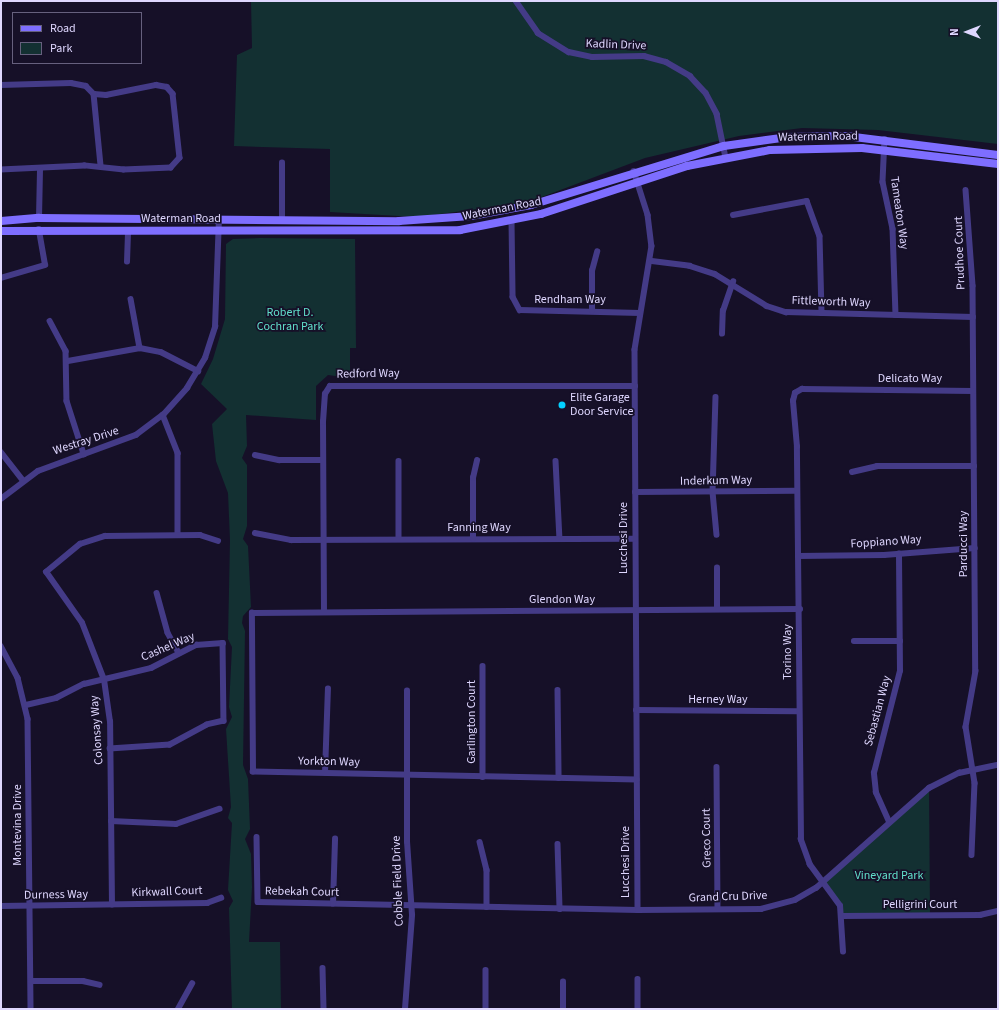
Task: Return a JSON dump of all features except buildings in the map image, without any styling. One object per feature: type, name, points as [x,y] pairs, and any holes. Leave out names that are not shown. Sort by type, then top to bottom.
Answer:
[{"type":"street","name":"Kadlin Drive","points":[[516,1],[538,33],[569,52],[592,57],[644,56],[679,68],[697,83],[711,101],[726,158]]},
{"type":"street","points":[[1,85],[71,83],[86,86],[94,94],[101,166]]},
{"type":"street","points":[[1,170],[40,170],[101,166],[124,170],[171,168],[180,158],[171,90],[156,85],[117,95],[94,94]]},
{"type":"street","name":"Waterman Road","points":[[1,221],[38,218],[399,221],[471,216],[532,205],[634,171],[724,146],[788,137],[885,139],[998,155]]},
{"type":"street","name":"Tameaton Way","points":[[885,139],[883,182],[893,229],[896,315]]},
{"type":"street","name":"Waterman Road","points":[[1,232],[39,230],[219,230],[415,232],[512,221],[638,182],[726,158],[812,148],[884,150],[998,164]]},
{"type":"street","points":[[282,163],[282,220]]},
{"type":"street","points":[[38,218],[40,170]]},
{"type":"street","name":"Lucchesi Drive","points":[[634,171],[650,223],[652,261],[640,313],[635,386],[638,910]]},
{"type":"street","name":"Prudhoe Court","points":[[966,190],[970,215],[973,316]]},
{"type":"street","points":[[733,215],[807,201],[812,206],[820,236],[822,313]]},
{"type":"street","name":"Waterman Road","points":[[1,226],[30,224],[38,218]]},
{"type":"street","name":"Westray Drive","points":[[1,499],[23,480],[55,462],[120,443],[163,415],[198,371],[210,344],[218,310],[219,220]]},
{"type":"street","name":"Rendham Way","points":[[512,221],[516,307],[524,311],[640,313]]},
{"type":"street","points":[[1,278],[45,265],[39,230]]},
{"type":"street","points":[[127,262],[128,231]]},
{"type":"street","points":[[592,311],[592,271],[597,252]]},
{"type":"street","name":"Fittleworth Way","points":[[652,261],[690,266],[733,282],[777,310],[822,313],[973,316]]},
{"type":"street","points":[[722,334],[723,311],[733,282]]},
{"type":"street","points":[[131,299],[140,348]]},
{"type":"street","name":"Parducci Way","points":[[972,855],[972,769],[966,727],[976,671],[973,316]]},
{"type":"street","points":[[50,321],[63,341],[68,361],[67,401],[84,454]]},
{"type":"street","points":[[68,361],[140,348],[161,352],[198,371]]},
{"type":"street","name":"Redford Way","points":[[324,612],[323,460],[325,394],[330,386],[635,386]]},
{"type":"street","name":"Torino Way","points":[[843,952],[842,916],[835,896],[810,865],[801,840],[799,711],[800,609],[796,491],[795,393],[802,389],[846,390]]},
{"type":"street","name":"Delicato Way","points":[[846,390],[973,391]]},
{"type":"street","points":[[716,397],[713,492],[717,535]]},
{"type":"street","points":[[163,415],[178,453],[178,535],[200,535],[218,541]]},
{"type":"street","points":[[1,452],[23,480]]},
{"type":"street","points":[[255,455],[279,460],[323,460]]},
{"type":"street","points":[[473,539],[473,478],[477,460]]},
{"type":"street","points":[[399,461],[399,540]]},
{"type":"street","points":[[556,461],[560,539]]},
{"type":"street","points":[[852,472],[876,466],[974,466]]},
{"type":"street","name":"Inderkum Way","points":[[635,492],[796,491]]},
{"type":"street","name":"Fanning Way","points":[[255,533],[276,539],[324,540],[635,539]]},
{"type":"street","name":"Colonsay Way","points":[[112,905],[110,749],[104,680],[82,623],[46,572],[76,547],[97,537],[178,535]]},
{"type":"street","name":"Foppiano Way","points":[[798,556],[899,554],[974,548]]},
{"type":"street","name":"Sebastian Way","points":[[889,822],[876,792],[874,773],[899,680],[899,554]]},
{"type":"street","points":[[717,608],[718,568]]},
{"type":"street","points":[[157,593],[168,633],[179,653]]},
{"type":"street","name":"Glendon Way","points":[[324,612],[636,611],[717,608],[800,609]]},
{"type":"street","name":"Yorkton Way","points":[[324,612],[252,613],[253,772],[637,780]]},
{"type":"street","points":[[854,641],[900,640]]},
{"type":"street","name":"Cashel Way","points":[[26,705],[104,680],[151,668],[196,645],[223,644],[224,721],[207,725],[161,747],[110,749]]},
{"type":"street","name":"Montevina Drive","points":[[1,646],[18,678],[26,705],[31,1009]]},
{"type":"street","name":"Garlington Court","points":[[483,666],[483,777]]},
{"type":"street","points":[[325,773],[328,689]]},
{"type":"street","points":[[558,690],[559,778]]},
{"type":"street","name":"Cobble Field Drive","points":[[405,1009],[411,906],[407,847],[407,691]]},
{"type":"street","name":"Herney Way","points":[[636,710],[799,711]]},
{"type":"street","name":"Grand Cru Drive","points":[[411,906],[638,910],[718,909],[783,904],[824,882],[889,822],[929,788],[972,769],[998,765]]},
{"type":"street","name":"Greco Court","points":[[717,767],[718,909]]},
{"type":"street","points":[[111,821],[176,824],[220,809]]},
{"type":"street","name":"Rebekah Court","points":[[258,837],[258,902],[411,906]]},
{"type":"street","points":[[333,904],[335,839]]},
{"type":"street","points":[[480,842],[487,870],[487,907]]},
{"type":"street","points":[[558,844],[560,909]]},
{"type":"street","name":"Kirkwall Court","points":[[112,905],[207,903],[221,898]]},
{"type":"street","name":"Durness Way","points":[[1,906],[112,905]]},
{"type":"street","name":"Pelligrini Court","points":[[842,916],[980,915],[998,911]]},
{"type":"street","points":[[323,968],[324,1009]]},
{"type":"street","points":[[486,970],[486,1009]]},
{"type":"street","points":[[638,979],[638,1009]]},
{"type":"street","points":[[30,981],[83,981],[100,985]]},
{"type":"street","points":[[563,982],[563,1009]]},
{"type":"street","points":[[178,1009],[192,984]]},
{"type":"green space","points":[[251,1],[998,1],[998,144],[878,130],[802,128],[739,136],[645,158],[526,203],[416,217],[330,212],[330,149],[234,146],[237,55],[252,48]]},
{"type":"green space","name":"Robert D. Cochran Park","points":[[233,239],[355,239],[356,348],[350,348],[350,378],[328,375],[316,386],[316,420],[246,415],[247,446],[242,458],[247,465],[247,526],[243,539],[248,546],[251,607],[243,616],[242,623],[245,631],[243,765],[248,779],[250,829],[245,839],[251,854],[252,887],[249,942],[280,942],[281,1009],[232,1009],[229,908],[233,901],[228,890],[232,823],[228,818],[231,807],[226,729],[232,717],[229,707],[232,647],[228,639],[230,540],[228,493],[216,461],[212,424],[227,409],[201,384],[213,359],[225,319],[226,244]]},
{"type":"green space","name":"Vineyard Park","points":[[929,788],[930,916],[842,916],[824,882]]},
{"type":"place","name":"Elite Garage Door Service","points":[[562,405]]}]
